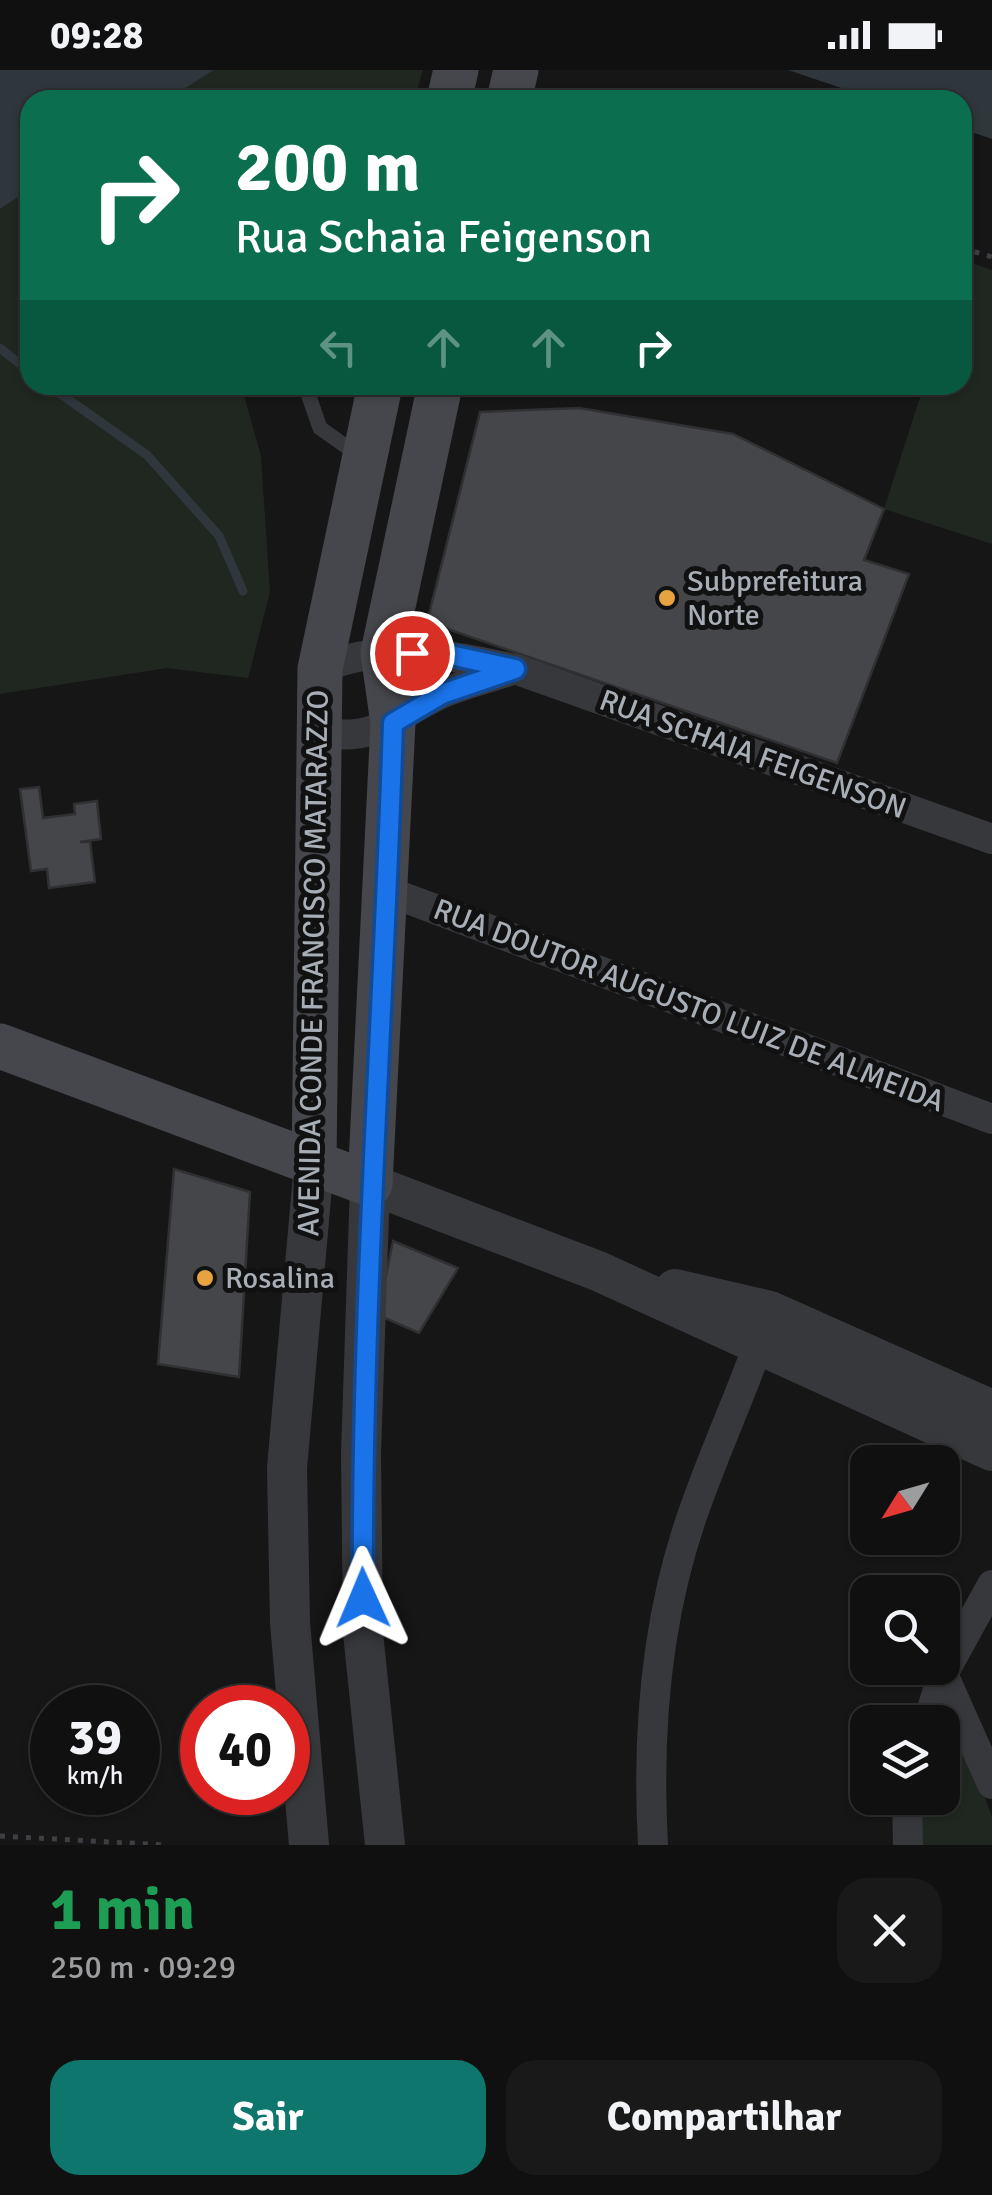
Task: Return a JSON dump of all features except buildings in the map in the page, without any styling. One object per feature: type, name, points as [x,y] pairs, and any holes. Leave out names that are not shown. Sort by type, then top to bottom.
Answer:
[{"type":"main road","name":"AVENIDA CONDE FRANCISCO MATARAZZO","points":[[314,1164],[320,669],[378,395]]},
{"type":"main road","name":"AVENIDA CONDE FRANCISCO MATARAZZO","points":[[370,1184],[393,723],[383,653],[438,395]]},
{"type":"main road","points":[[0,1046],[370,1184]]},
{"type":"street","name":"RUA SCHAIA FEIGENSON","points":[[320,669],[353,655],[383,653],[441,653],[515,669],[992,839]]},
{"type":"street","points":[[318,732],[354,738],[393,723],[442,694],[515,669]]},
{"type":"street","name":"RUA DOUTOR AUGUSTO LUIZ DE ALMEIDA","points":[[387,892],[992,1119]]},
{"type":"street","name":"AVENIDA CONDE FRANCISCO MATARAZZO","points":[[309,1845],[290,1622],[288,1468],[314,1164]]},
{"type":"street","points":[[370,1184],[598,1271],[992,1410]]},
{"type":"street","name":"AVENIDA CONDE FRANCISCO MATARAZZO","points":[[370,1184],[362,1454],[363,1633],[385,1845]]},
{"type":"street","points":[[764,1327],[992,1451]]},
{"type":"street","points":[[653,1845],[650,1796],[662,1628],[690,1522],[764,1327]]},
{"type":"street","points":[[960,1643],[992,1585]]},
{"type":"street","points":[[948,1685],[992,1784]]},
{"type":"street","points":[[907,1815],[908,1845]]},
{"type":"lane","points":[[308,395],[320,428],[363,458]]},
{"type":"path","points":[[0,1836],[165,1845]]},
{"type":"shaded area","points":[[0,70],[214,70],[183,90],[20,90],[20,196],[0,209]]},
{"type":"shaded area","points":[[214,70],[423,70],[417,90],[183,90]]},
{"type":"shaded area","points":[[788,70],[992,70],[992,139],[972,132],[972,90],[847,90]]},
{"type":"shaded area","points":[[20,196],[20,395],[244,395],[261,456],[270,592],[248,678],[167,668],[0,694],[0,209]]},
{"type":"shaded area","points":[[972,263],[992,270],[992,544],[884,509],[921,395],[972,395]]},
{"type":"shaded area","points":[[963,1739],[992,1817],[992,1845],[923,1845],[921,1815],[960,1815]]},
{"type":"waterway","points":[[0,348],[20,364]]},
{"type":"waterway","points":[[62,395],[147,455],[219,536],[243,591]]},
{"type":"place","name":"Subprefeitura Norte","points":[[667,598]]},
{"type":"place","name":"Rosalina","points":[[205,1278]]},
{"type":"route","points":[[363,1598],[362,1454],[370,1184],[393,723],[442,694],[515,669],[441,653],[412,653]]}]
